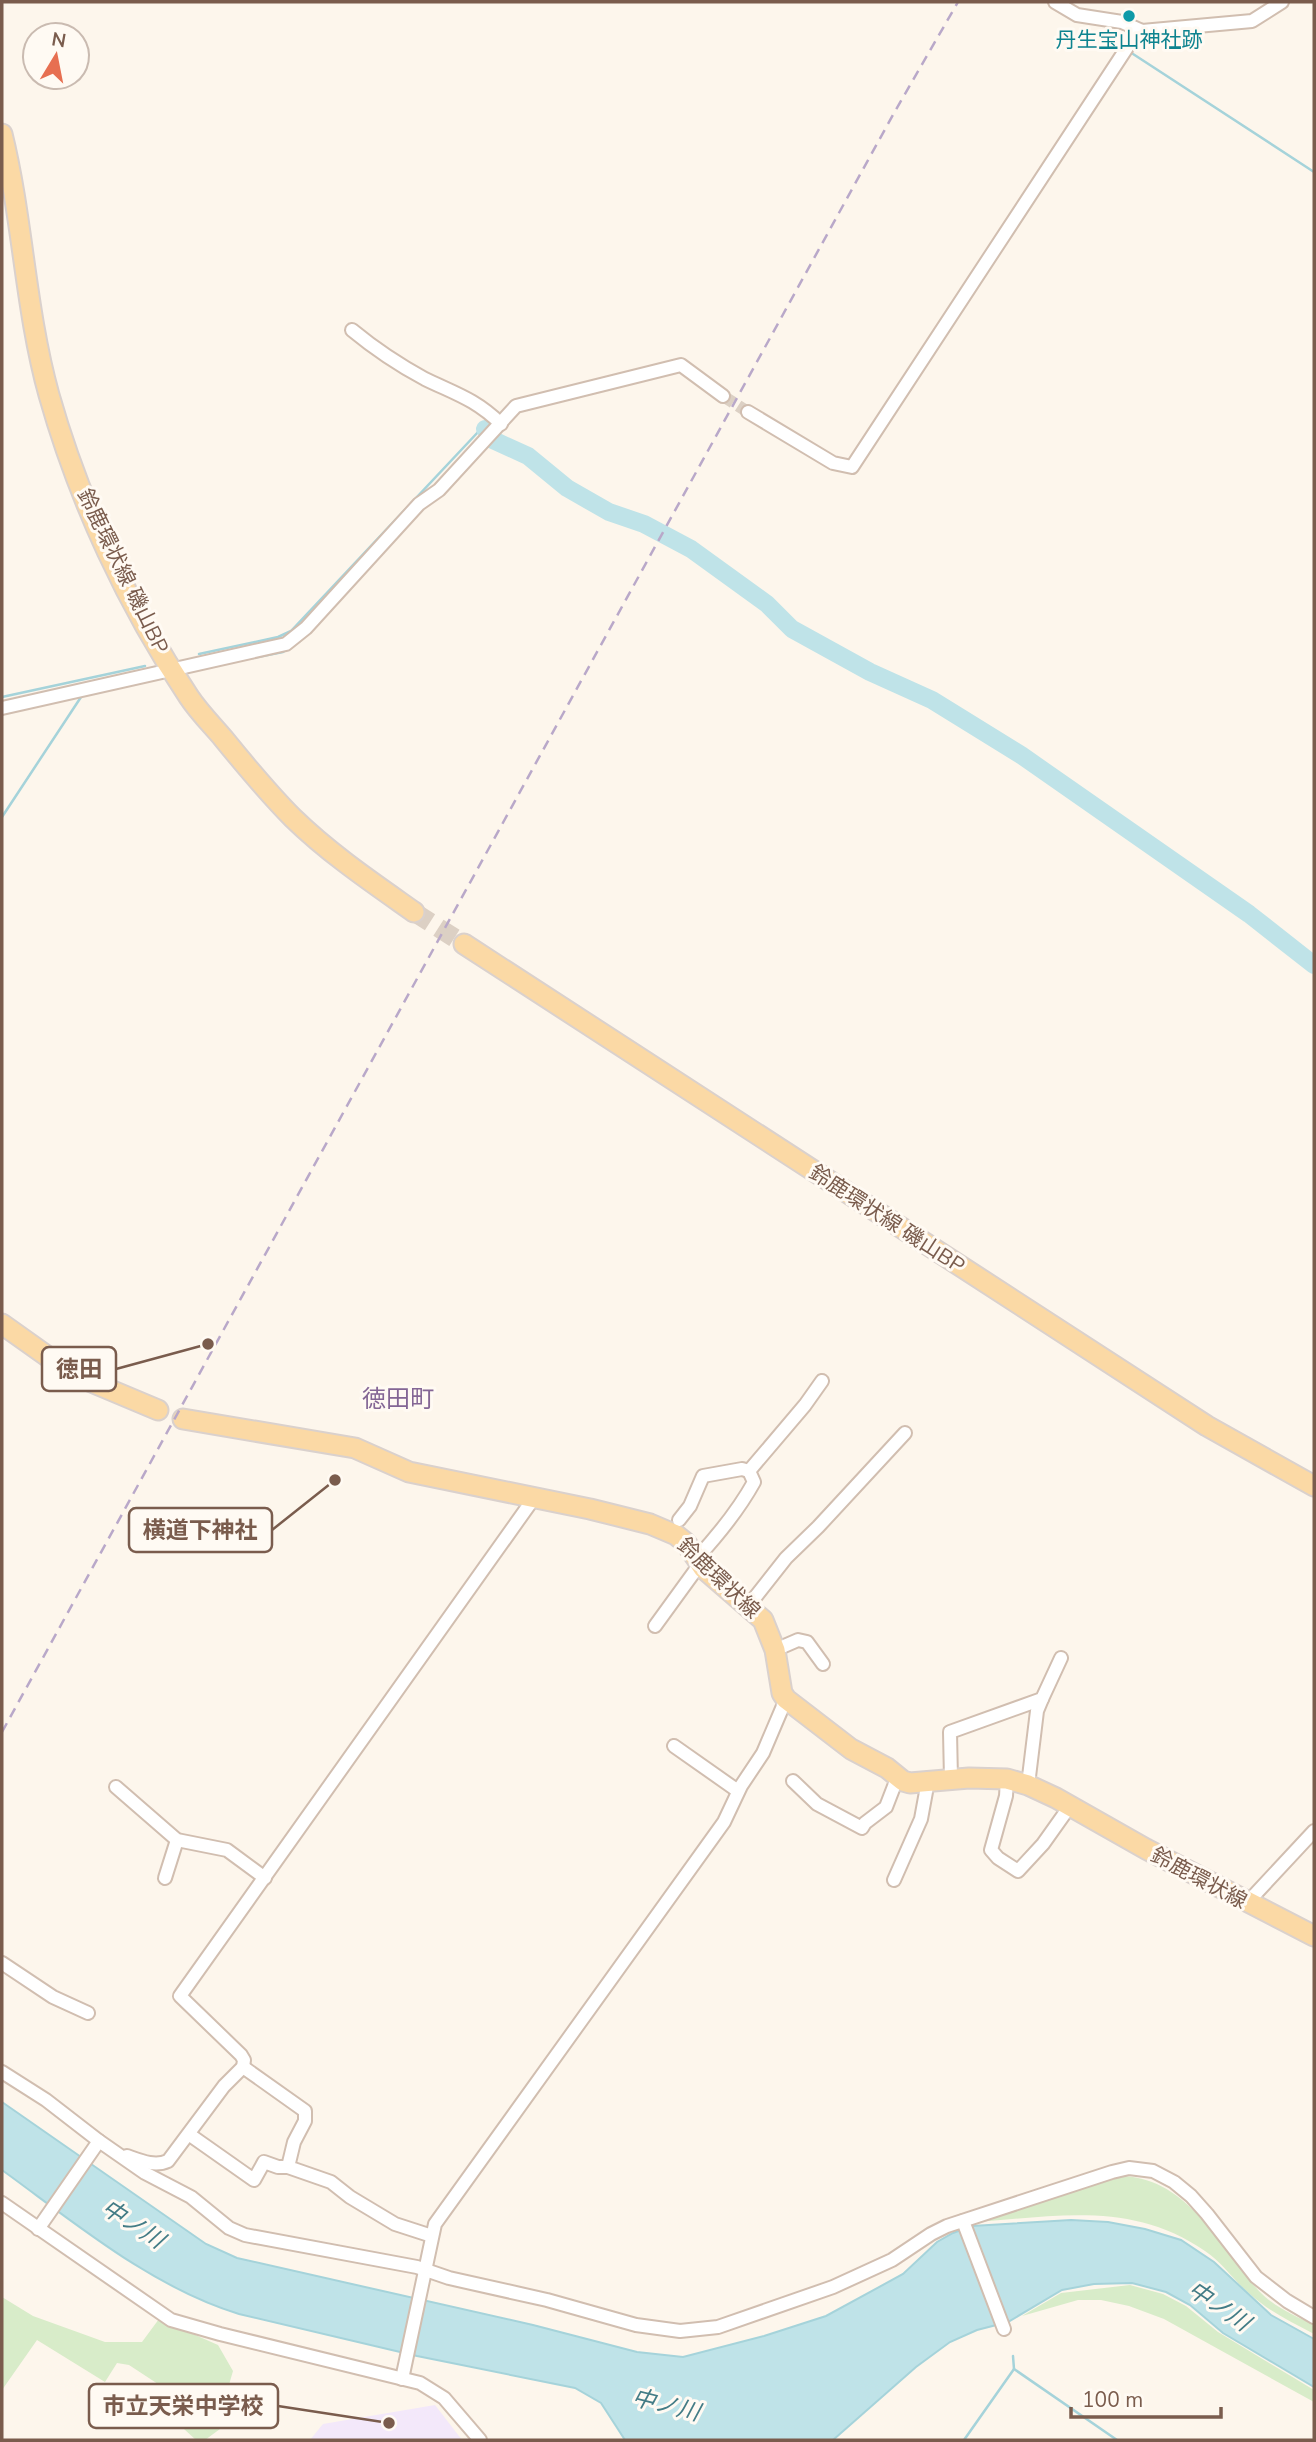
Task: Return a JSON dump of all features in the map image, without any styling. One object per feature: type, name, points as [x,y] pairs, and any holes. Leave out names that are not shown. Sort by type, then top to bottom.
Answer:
[{"type":"main road","name":"鈴鹿環状線 磯山BP","points":[[2,134],[49,394],[89,509],[151,636],[191,699],[293,818],[343,862],[414,912]]},
{"type":"main road","name":"鈴鹿環状線 磯山BP","points":[[464,944],[1207,1426],[1314,1486]]},
{"type":"main road","points":[[2,1324],[44,1356],[89,1381],[158,1410]]},
{"type":"main road","name":"鈴鹿環状線","points":[[183,1419],[355,1448],[409,1472],[650,1524],[676,1535],[720,1584],[763,1620],[775,1650],[782,1693],[786,1699],[850,1749],[910,1783],[951,1779],[1007,1779],[1028,1785],[1314,1937]]},
{"type":"street","points":[[1056,2],[1077,15],[1122,22],[1142,31],[1252,21],[1282,2]]},
{"type":"street","points":[[748,412],[833,463],[852,467],[1130,43],[1142,31]]},
{"type":"street","points":[[352,330],[404,367],[464,395],[484,408],[500,425]]},
{"type":"street","points":[[2,708],[279,647],[299,635],[419,504],[439,490],[516,406],[681,365],[723,396]]},
{"type":"street","points":[[750,1471],[822,1381]]},
{"type":"street","points":[[748,1605],[796,1547],[905,1433]]},
{"type":"street","points":[[679,1520],[690,1506],[703,1476],[742,1469],[750,1471]]},
{"type":"street","points":[[655,1626],[698,1561],[739,1507],[754,1482],[750,1471]]},
{"type":"street","points":[[117,2153],[151,2164],[168,2161],[225,2086],[243,2067],[242,2055],[180,1996],[534,1498]]},
{"type":"street","points":[[775,1650],[798,1640],[807,1642],[824,1664]]},
{"type":"street","points":[[1028,1785],[1037,1711],[1061,1658]]},
{"type":"street","points":[[402,2379],[435,2224],[724,1822],[738,1791],[763,1752],[786,1699]]},
{"type":"street","points":[[951,1779],[950,1732],[1042,1699]]},
{"type":"street","points":[[674,1746],[738,1791]]},
{"type":"street","points":[[793,1781],[817,1804],[862,1828],[886,1807],[898,1776]]},
{"type":"street","points":[[1007,1779],[1006,1796],[991,1850],[1018,1871],[1043,1844],[1070,1806]]},
{"type":"street","points":[[894,1880],[920,1819],[928,1781]]},
{"type":"street","points":[[116,1787],[177,1840],[227,1850],[265,1878]]},
{"type":"street","points":[[1247,1903],[1275,1876],[1314,1831]]},
{"type":"street","points":[[165,1878],[177,1840]]},
{"type":"street","points":[[2,1963],[53,1997],[88,2013]]},
{"type":"street","points":[[243,2067],[305,2111],[305,2121],[294,2142],[288,2167]]},
{"type":"street","points":[[2,2072],[46,2101],[98,2142],[145,2173],[191,2197],[229,2228],[245,2235],[417,2267],[425,2273],[547,2300],[648,2328],[700,2330],[741,2320],[855,2277],[892,2260],[932,2234],[963,2221],[1129,2168],[1153,2171],[1174,2182],[1208,2214],[1256,2277],[1287,2301],[1314,2317]]},
{"type":"street","points":[[190,2135],[254,2180],[264,2162],[288,2167],[331,2182],[394,2224],[432,2236]]},
{"type":"street","points":[[38,2229],[98,2142]]},
{"type":"street","points":[[2,2203],[171,2320],[420,2383],[444,2398],[480,2440]]},
{"type":"street","points":[[963,2221],[1004,2329]]},
{"type":"shaded area","points":[[435,2405],[462,2440],[310,2440],[323,2424]]},
{"type":"green space","points":[[1124,2176],[1147,2180],[1185,2203],[1202,2219],[1259,2291],[1292,2315],[1314,2325],[1314,2334],[1258,2301],[1205,2251],[1178,2235],[1151,2225],[1123,2218],[1066,2215],[977,2222]]},
{"type":"green space","points":[[1130,2285],[1163,2294],[1186,2306],[1218,2332],[1314,2390],[1314,2402],[1164,2319],[1129,2306],[1101,2300],[1078,2300],[1022,2316],[1061,2293]]},
{"type":"green space","points":[[2,2297],[33,2316],[105,2342],[142,2342],[159,2319],[218,2345],[233,2371],[221,2412],[220,2429],[205,2440],[196,2440],[184,2429],[191,2410],[187,2403],[129,2365],[117,2363],[105,2382],[37,2340],[2,2390]]},
{"type":"water","name":"中ノ川","points":[[2,2102],[206,2244],[237,2258],[533,2325],[637,2352],[683,2357],[764,2336],[826,2316],[903,2274],[937,2242],[972,2226],[1071,2220],[1108,2222],[1145,2229],[1181,2240],[1214,2262],[1271,2315],[1314,2339],[1314,2387],[1223,2333],[1190,2305],[1166,2292],[1132,2283],[1094,2284],[1062,2290],[1008,2322],[977,2330],[950,2342],[916,2367],[833,2440],[625,2440],[601,2403],[575,2388],[417,2356],[239,2314],[175,2288],[115,2252],[2,2170]]},
{"type":"waterway","points":[[1130,52],[1314,172]]},
{"type":"waterway","points":[[199,654],[278,637],[291,631],[479,431],[485,429]]},
{"type":"waterway","points":[[485,429],[493,440],[528,456],[567,488],[609,512],[644,524],[691,549],[767,604],[792,629],[870,672],[932,700],[1021,755],[1249,914],[1314,965]]},
{"type":"waterway","points":[[253,658],[283,652],[300,641]]},
{"type":"waterway","points":[[2,697],[145,666]]},
{"type":"waterway","points":[[2,817],[83,694]]},
{"type":"waterway","points":[[964,2440],[1014,2369],[1013,2356]]},
{"type":"waterway","points":[[1014,2369],[1117,2440]]},
{"type":"tunnel","points":[[723,396],[748,412]]},
{"type":"tunnel","points":[[414,912],[464,944]]},
{"type":"railway","points":[[2,1732],[894,113],[958,2]]},
{"type":"place","name":"丹生宝山神社跡","points":[[1129,16]]},
{"type":"place","name":"徳田","points":[[208,1344]]},
{"type":"place","name":"横道下神社","points":[[335,1480]]},
{"type":"place","name":"市立天栄中学校","points":[[389,2423]]},
{"type":"district","name":"徳田町","points":[[398,1399]]}]
